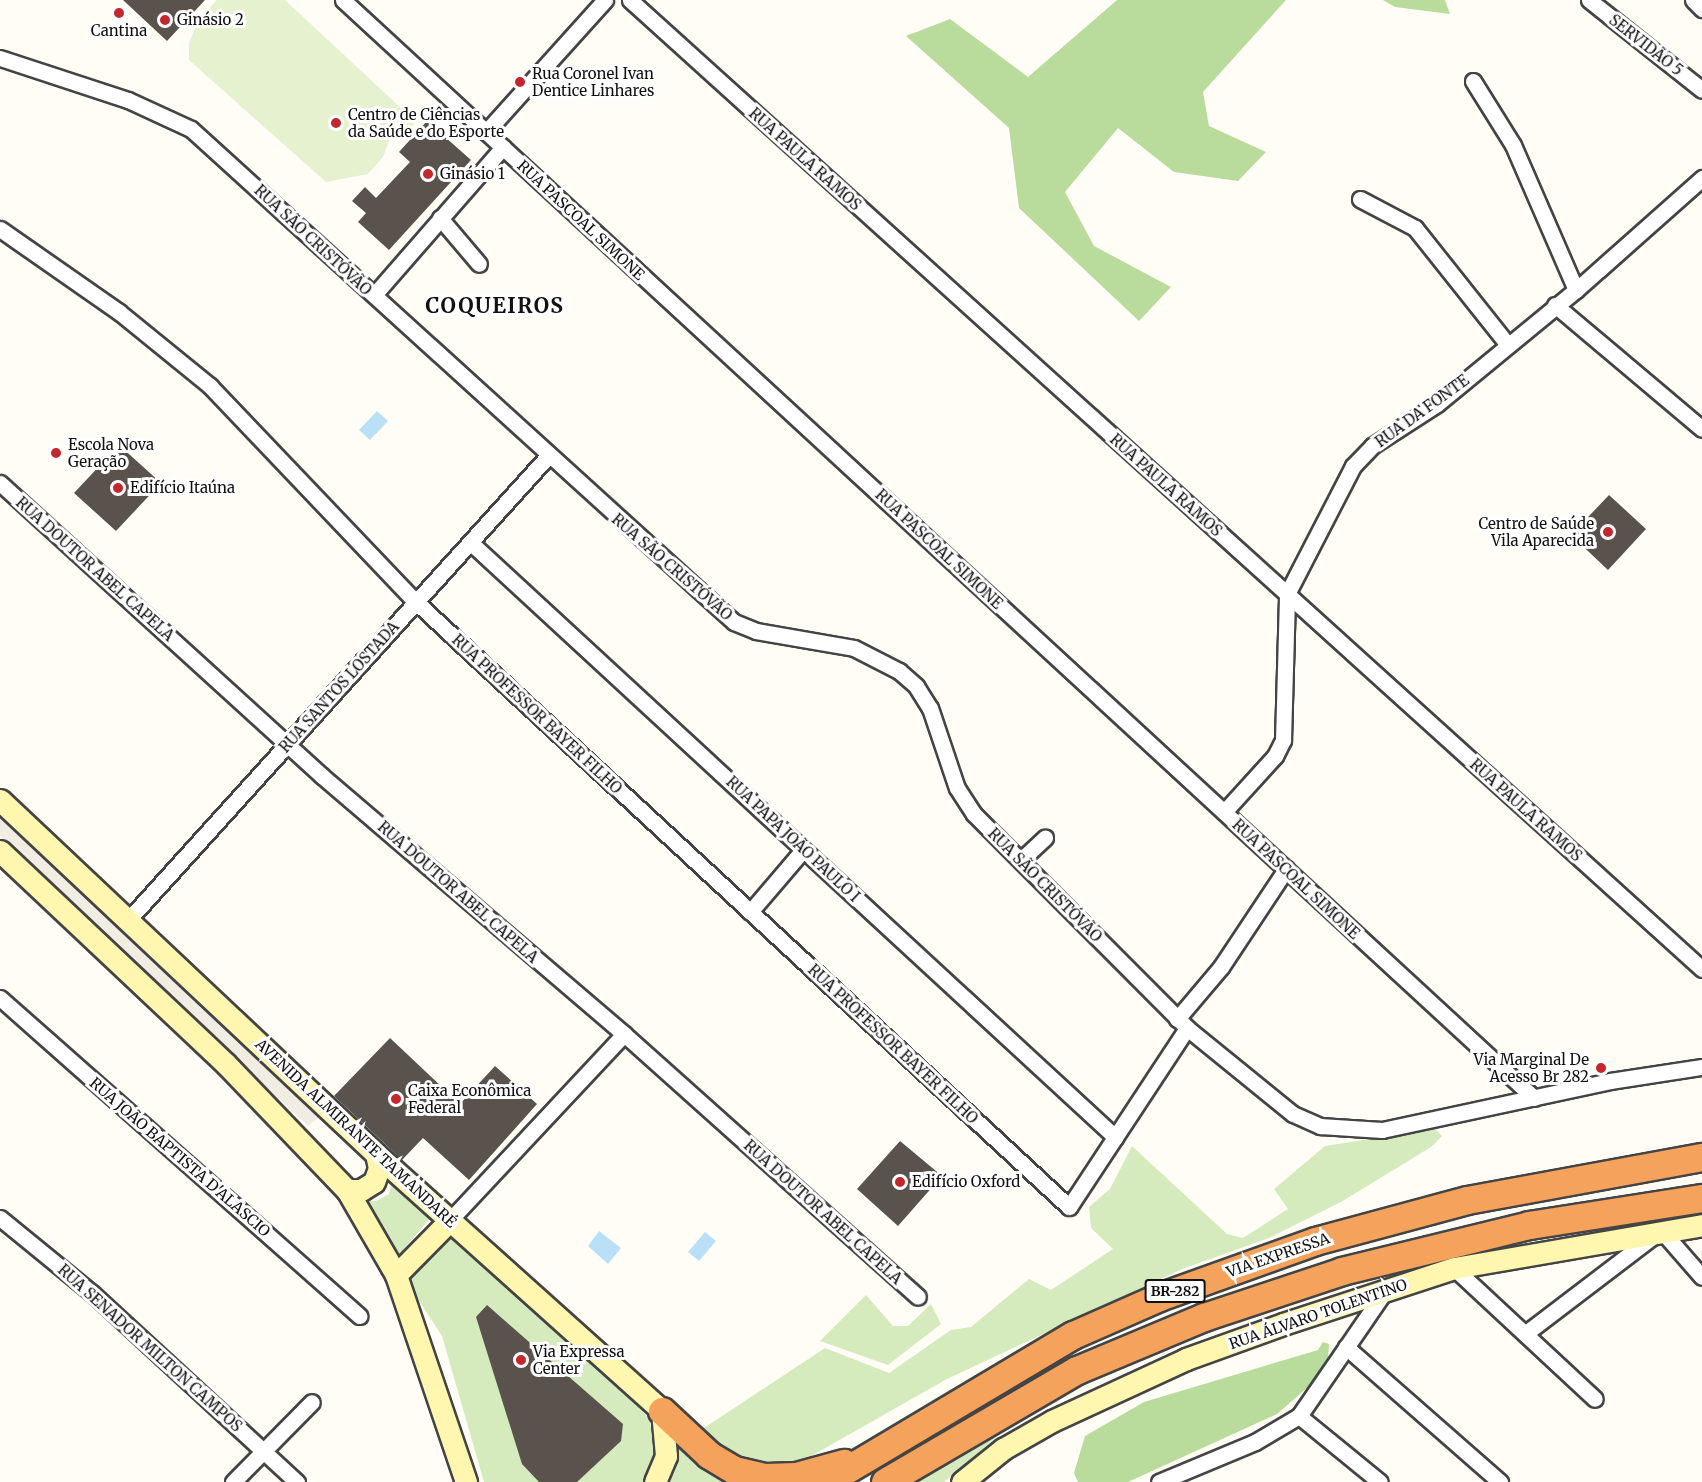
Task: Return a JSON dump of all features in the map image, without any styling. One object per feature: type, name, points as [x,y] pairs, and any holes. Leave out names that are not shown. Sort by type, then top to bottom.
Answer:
[{"type":"highway","name":"VIA EXPRESSA","points":[[826,1482],[860,1459],[1073,1335],[1256,1262],[1315,1241],[1467,1200],[1702,1157]]},
{"type":"highway","name":"BR-282","points":[[885,1482],[1077,1370],[1204,1317],[1342,1271],[1529,1225],[1702,1198]]},
{"type":"highway","points":[[662,1411],[710,1455],[734,1470],[765,1477],[796,1476],[860,1459]]},
{"type":"main road","name":"AVENIDA ALMIRANTE TAMANDARÉ","points":[[0,800],[376,1154],[662,1411]]},
{"type":"main road","points":[[0,851],[226,1064],[347,1190],[396,1275],[466,1482]]},
{"type":"main road","points":[[347,1190],[362,1190],[374,1182],[379,1168],[376,1154]]},
{"type":"main road","points":[[396,1275],[449,1221]]},
{"type":"main road","name":"RUA ÁLVARO TOLENTINO","points":[[962,1482],[1003,1449],[1120,1388],[1186,1359],[1454,1268],[1660,1230],[1702,1225]]},
{"type":"main road","points":[[655,1482],[666,1456],[662,1411]]},
{"type":"street","name":"RUA PASCOAL SIMONE","points":[[343,0],[1534,1098]]},
{"type":"street","points":[[486,132],[605,0]]},
{"type":"street","name":"RUA PAULA RAMOS","points":[[630,0],[1702,969]]},
{"type":"street","name":"SERVIDÃO 5","points":[[1589,0],[1702,90]]},
{"type":"street","points":[[1693,0],[1702,9]]},
{"type":"street","name":"RUA SÃO CRISTÓVÃO","points":[[0,58],[128,100],[191,129],[734,622],[756,631],[854,648],[899,671],[916,686],[930,708],[957,788],[974,814],[1182,1023],[1271,1099],[1320,1126],[1382,1130],[1534,1098],[1702,1067]]},
{"type":"street","points":[[1473,81],[1513,145],[1576,290]]},
{"type":"street","points":[[374,295],[503,147]]},
{"type":"street","name":"RUA DA FONTE","points":[[1224,812],[1275,756],[1283,740],[1287,594],[1353,466],[1372,446],[1437,404],[1576,290],[1702,178]]},
{"type":"street","points":[[1360,198],[1415,228],[1508,345]]},
{"type":"street","points":[[440,218],[479,264]]},
{"type":"street","name":"RUA PROFESSOR BAYER FILHO","points":[[0,229],[119,312],[210,386],[416,602],[1068,1207],[1115,1137]]},
{"type":"street","points":[[1555,305],[1702,429]]},
{"type":"street","name":"RUA SANTOS LOSTADA","points":[[129,919],[549,455]]},
{"type":"street","name":"RUA DOUTOR ABEL CAPELA","points":[[0,483],[287,744],[624,1034],[918,1297]]},
{"type":"street","name":"RUA PAPA JOÃO PAULO I","points":[[470,542],[1115,1137]]},
{"type":"street","points":[[1021,860],[1045,838]]},
{"type":"street","points":[[750,912],[804,849]]},
{"type":"street","points":[[1115,1137],[1182,1023],[1286,869]]},
{"type":"street","name":"RUA JOÃO BAPTISTA D'ALASCIO","points":[[0,998],[360,1316]]},
{"type":"street","points":[[449,1221],[624,1034]]},
{"type":"street","name":"RUA SENADOR MILTON CAMPOS","points":[[0,1218],[93,1293],[297,1482]]},
{"type":"street","points":[[1526,1333],[1660,1230],[1702,1277]]},
{"type":"street","points":[[1454,1268],[1595,1399]]},
{"type":"street","points":[[1159,1482],[1262,1439],[1299,1416],[1385,1291]]},
{"type":"street","points":[[1346,1347],[1500,1482]]},
{"type":"street","points":[[233,1482],[261,1449],[312,1402]]},
{"type":"street","points":[[1299,1416],[1380,1482]]},
{"type":"green space","points":[[217,0],[285,0],[416,122],[406,132],[388,115],[390,138],[383,157],[368,174],[326,182],[189,60],[189,42],[201,17]]},
{"type":"green space","points":[[1117,0],[1286,0],[1203,92],[1209,126],[1266,152],[1238,181],[1174,172],[1118,128],[1065,192],[1094,246],[1171,287],[1139,321],[1019,208],[1009,128],[906,36],[950,19],[1028,77]]},
{"type":"green space","points":[[1383,0],[1445,0],[1450,14],[1395,7]]},
{"type":"green space","points":[[1435,1129],[1442,1136],[1431,1147],[1341,1202],[1269,1238],[1182,1269],[947,1379],[790,1468],[755,1469],[695,1434],[825,1348],[889,1373],[951,1330],[971,1327],[1029,1279],[1051,1290],[1113,1249],[1091,1228],[1089,1207],[1110,1189],[1132,1146],[1227,1234],[1243,1238],[1288,1209],[1274,1189],[1325,1146]]},
{"type":"green space","points":[[392,1182],[432,1216],[396,1258],[365,1201],[376,1201],[389,1194]]},
{"type":"green space","points":[[449,1237],[458,1238],[497,1271],[649,1418],[656,1454],[646,1482],[484,1482],[442,1336],[408,1284],[412,1274]]},
{"type":"green space","points":[[866,1295],[893,1326],[908,1326],[931,1304],[941,1324],[888,1365],[820,1341]]},
{"type":"green space","points":[[1323,1342],[1329,1344],[1328,1359],[1308,1387],[1277,1414],[1128,1482],[1078,1482],[1074,1473],[1085,1436],[1144,1402],[1318,1350]]},
{"type":"green space","points":[[1007,1428],[944,1482],[916,1482]]},
{"type":"green space","points":[[679,1448],[721,1475],[735,1482],[669,1482]]},
{"type":"shaded area","points":[[0,814],[324,1113],[308,1126],[0,836]]},
{"type":"water","points":[[377,411],[388,421],[370,440],[359,430]]},
{"type":"water","points":[[599,1231],[621,1248],[608,1264],[588,1246]]},
{"type":"water","points":[[705,1232],[716,1241],[699,1261],[688,1252]]},
{"type":"building","name":"Ginásio 2","points":[[123,0],[205,0],[167,41]]},
{"type":"building","name":"Ginásio 1","points":[[427,121],[471,160],[389,250],[358,222],[366,213],[352,201],[365,187],[376,198],[410,162],[399,152]]},
{"type":"building","name":"Edifício Itaúna","points":[[119,445],[161,483],[116,531],[74,493]]},
{"type":"building","name":"Centro de Saúde Vila Aparecida","points":[[1609,495],[1646,529],[1608,570],[1571,535]]},
{"type":"building","points":[[390,1038],[460,1104],[495,1066],[537,1104],[469,1180],[423,1138],[402,1160],[334,1096]]},
{"type":"building","name":"Edifício Oxford","points":[[900,1141],[942,1176],[898,1226],[857,1189]]},
{"type":"building","name":"Via Expressa Center","points":[[487,1305],[623,1424],[621,1441],[577,1482],[539,1482],[522,1464],[476,1317]]},
{"type":"place","name":"Cantina","points":[[119,13]]},
{"type":"place","name":"Ginásio 2","points":[[165,20]]},
{"type":"place","name":"Rua Coronel Ivan Dentice Linhares","points":[[520,82]]},
{"type":"place","name":"Centro de Ciências da Saúde e do Esporte","points":[[336,123]]},
{"type":"place","name":"Ginásio 1","points":[[428,174]]},
{"type":"place","name":"Escola Nova Geração","points":[[56,453]]},
{"type":"place","name":"Edifício Itaúna","points":[[118,488]]},
{"type":"place","name":"Centro de Saúde Vila Aparecida","points":[[1608,532]]},
{"type":"place","name":"Via Marginal De Acesso Br 282","points":[[1601,1068]]},
{"type":"place","name":"Caixa Econômica Federal","points":[[396,1099]]},
{"type":"place","name":"Edifício Oxford","points":[[900,1182]]},
{"type":"place","name":"Via Expressa Center","points":[[521,1360]]},
{"type":"district","name":"COQUEIROS","points":[[495,306]]}]
